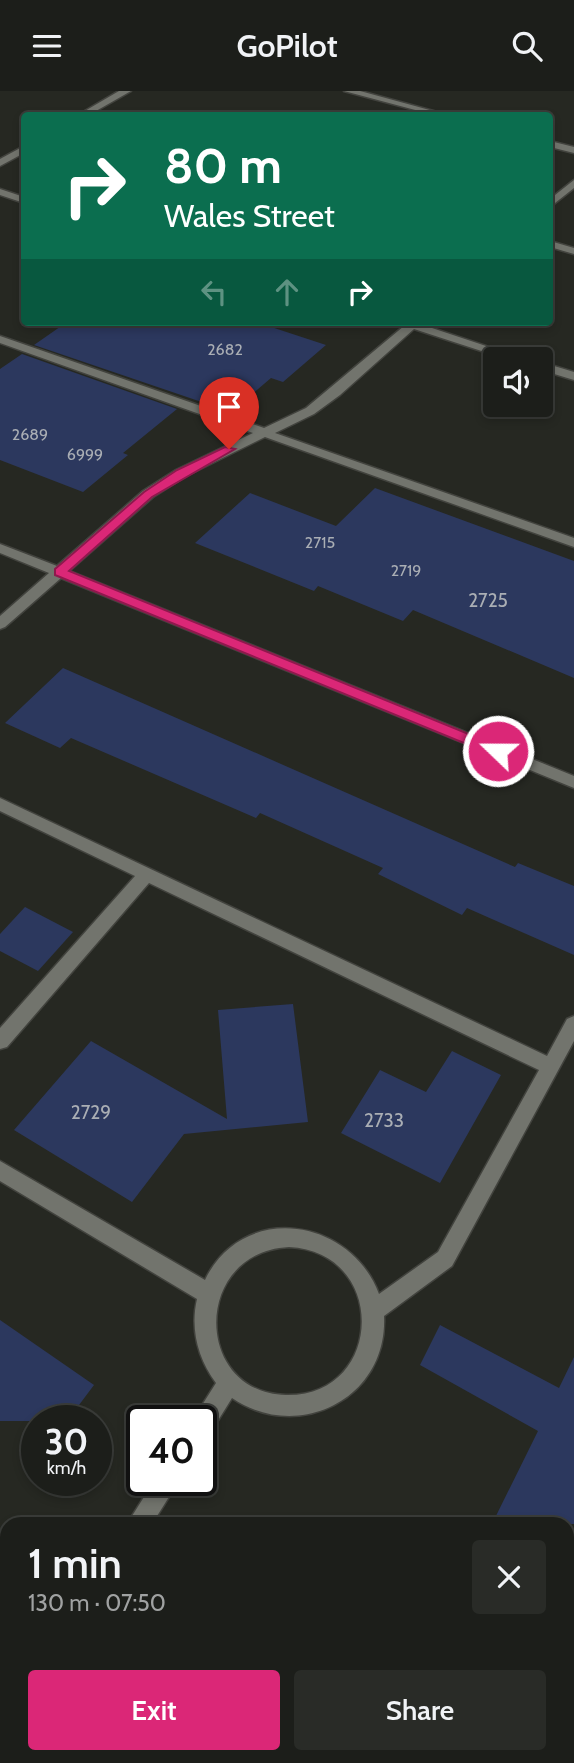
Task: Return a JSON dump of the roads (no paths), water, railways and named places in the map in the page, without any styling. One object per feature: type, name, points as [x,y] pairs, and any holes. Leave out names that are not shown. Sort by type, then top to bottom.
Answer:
[{"type":"street","points":[[94,112],[126,91]]},
{"type":"street","points":[[349,91],[366,93],[432,112]]},
{"type":"street","points":[[553,144],[574,150]]},
{"type":"street","points":[[0,163],[21,151]]},
{"type":"street","points":[[553,201],[574,183]]},
{"type":"street","points":[[0,192],[21,199]]},
{"type":"street","points":[[553,245],[574,251]]},
{"type":"street","points":[[0,624],[148,495],[181,473],[310,411],[328,399],[407,326]]},
{"type":"street","points":[[419,326],[483,347]]},
{"type":"street","points":[[0,339],[574,543]]},
{"type":"street","points":[[553,370],[574,376]]},
{"type":"street","points":[[0,548],[574,782]]},
{"type":"street","points":[[0,804],[552,1067]]},
{"type":"street","points":[[0,1041],[147,874]]},
{"type":"street","points":[[376,1309],[445,1259],[574,1024]]},
{"type":"street","points":[[0,1170],[208,1294]]},
{"type":"street","points":[[302,1239],[336,1252],[362,1276],[376,1309],[373,1345],[357,1375],[330,1396],[295,1406],[260,1401],[229,1383],[210,1355],[202,1323],[208,1294],[222,1269],[245,1250],[273,1240],[302,1239]]},
{"type":"street","points":[[215,1405],[229,1383]]},
{"type":"street","points":[[144,1517],[157,1496]]}]
